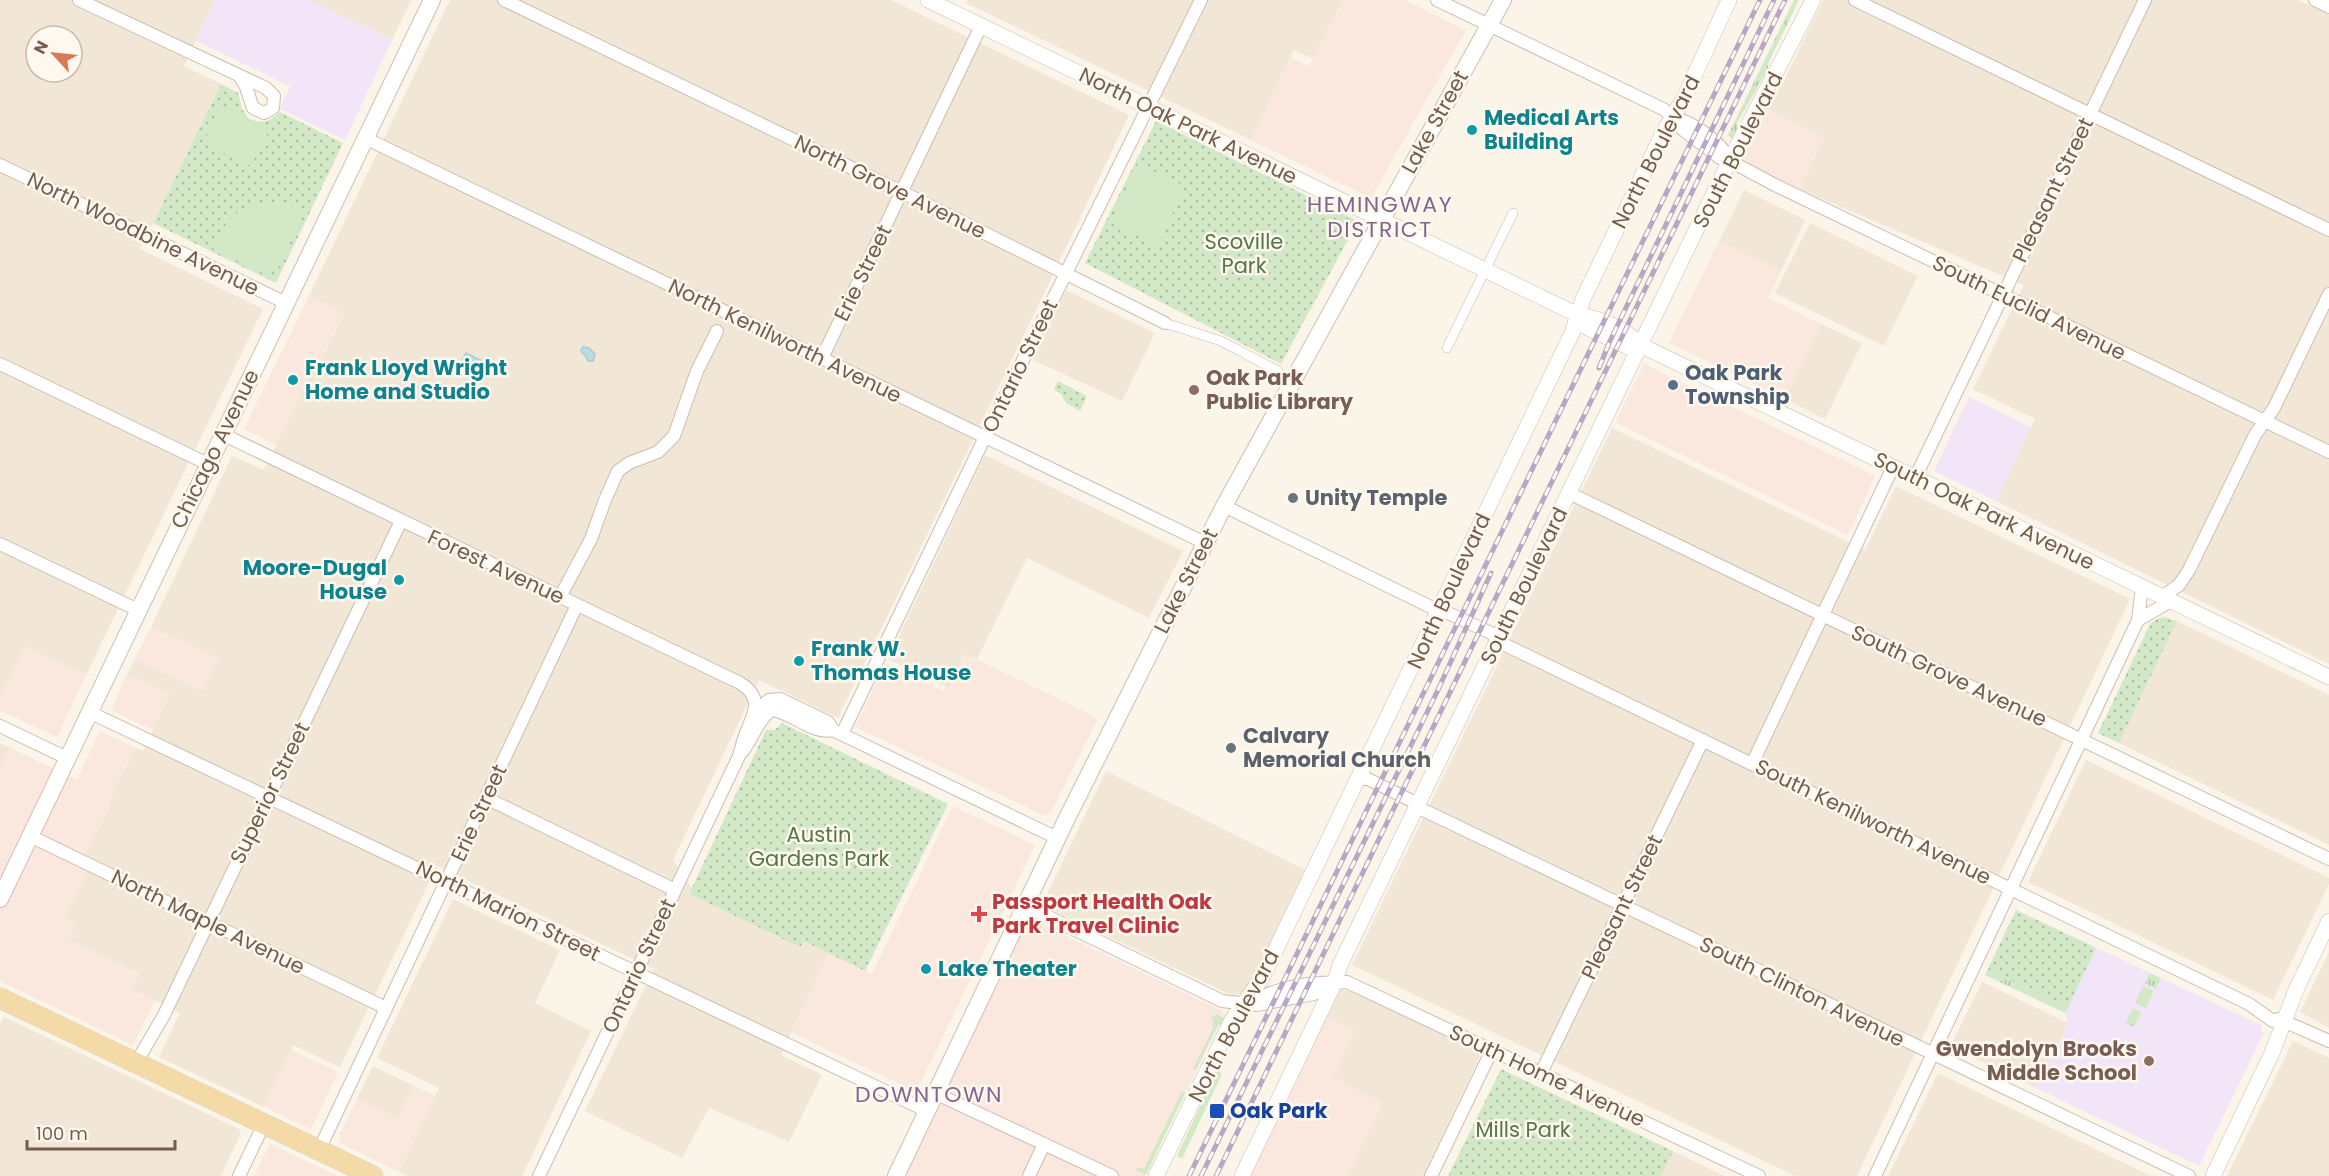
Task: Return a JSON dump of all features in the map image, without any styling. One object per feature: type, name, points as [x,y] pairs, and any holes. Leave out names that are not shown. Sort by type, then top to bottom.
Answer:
[{"type":"main road","name":"Chicago Avenue","points":[[0,899],[432,0]]},
{"type":"main road","name":"Lake Street","points":[[896,1176],[1058,838],[1224,506],[1503,0]]},
{"type":"main road","points":[[0,998],[373,1176]]},
{"type":"street","points":[[79,0],[98,4],[240,77]]},
{"type":"street","name":"North Grove Avenue","points":[[504,0],[1165,323],[1221,341],[1278,371]]},
{"type":"street","name":"North Oak Park Avenue","points":[[928,0],[950,5],[981,26],[1578,315],[1591,317],[1633,337],[1640,345]]},
{"type":"street","name":"Ontario Street","points":[[838,732],[1201,0]]},
{"type":"street","points":[[1437,0],[1660,107],[1673,117],[1686,120],[1725,149],[1730,161]]},
{"type":"street","name":"North Boulevard","points":[[1156,1176],[1232,1020],[1260,983],[1569,340],[1583,299],[1729,0]]},
{"type":"street","name":"South Boulevard","points":[[1242,1176],[1334,984],[1340,965],[1640,345],[1730,161],[1780,68],[1813,0]]},
{"type":"street","points":[[1854,0],[2329,230]]},
{"type":"street","name":"Pleasant Street","points":[[1915,478],[2145,0]]},
{"type":"street","points":[[2316,0],[2329,6]]},
{"type":"street","name":"Erie Street","points":[[822,358],[981,26]]},
{"type":"street","name":"North Kenilworth Avenue","points":[[365,138],[1205,543]]},
{"type":"street","name":"South Euclid Avenue","points":[[1730,161],[1750,173],[2329,452]]},
{"type":"street","name":"North Woodbine Avenue","points":[[0,165],[286,303]]},
{"type":"street","points":[[1447,348],[1513,213]]},
{"type":"street","points":[[2138,620],[2171,601],[2189,570],[2254,435],[2274,408],[2329,294]]},
{"type":"street","points":[[560,597],[591,539],[618,471],[629,463],[658,452],[674,436],[697,371],[717,331]]},
{"type":"street","name":"South Oak Park Avenue","points":[[1640,345],[2329,677]]},
{"type":"street","points":[[0,364],[208,464]]},
{"type":"street","name":"Forest Avenue","points":[[222,434],[740,683],[750,691],[756,706],[756,717]]},
{"type":"street","points":[[1752,764],[1893,467]]},
{"type":"street","name":"South Grove Avenue","points":[[1569,493],[2329,859]]},
{"type":"street","points":[[1224,506],[1439,611],[1446,612],[1493,634],[1497,641]]},
{"type":"street","name":"Superior Street","points":[[136,1063],[164,1015],[400,521]]},
{"type":"street","points":[[0,544],[138,610]]},
{"type":"street","points":[[2171,601],[2189,570]]},
{"type":"street","points":[[1875,1176],[2138,620],[2142,587]]},
{"type":"street","name":"Erie Street","points":[[319,1150],[577,605]]},
{"type":"street","name":"South Kenilworth Avenue","points":[[1497,641],[2249,1004],[2277,1013],[2282,1020],[2329,1041]]},
{"type":"street","points":[[756,717],[774,699],[825,732],[838,732],[1058,838]]},
{"type":"street","name":"North Marion Street","points":[[89,712],[927,1111]]},
{"type":"street","name":"Ontario Street","points":[[539,1176],[738,756],[745,735],[756,717]]},
{"type":"street","points":[[0,726],[67,758]]},
{"type":"street","name":"Pleasant Street","points":[[1541,1073],[1703,740]]},
{"type":"street","name":"South Clinton Avenue","points":[[1359,779],[1365,787],[1408,808],[1417,807],[2188,1176]]},
{"type":"street","points":[[486,798],[675,890]]},
{"type":"street","name":"North Maple Avenue","points":[[30,836],[386,1008]]},
{"type":"street","points":[[1026,906],[1222,1001],[1245,1003]]},
{"type":"street","points":[[2213,1176],[2329,921]]},
{"type":"street","name":"South Home Avenue","points":[[1245,1003],[1263,994],[1319,982],[1334,984],[1347,982],[1759,1176]]},
{"type":"street","points":[[1431,1176],[1492,1050]]},
{"type":"street","points":[[935,1093],[1112,1176]]},
{"type":"street","points":[[239,1176],[264,1124]]},
{"type":"street","points":[[1029,1176],[1044,1144]]},
{"type":"shaded area","points":[[0,0],[215,0],[184,66],[221,84],[140,249],[263,309],[86,675],[25,646],[0,699]]},
{"type":"shaded area","points":[[215,0],[309,0],[392,40],[345,140],[280,109],[290,86],[196,41]]},
{"type":"shaded area","points":[[309,0],[411,0],[392,40]]},
{"type":"shaded area","points":[[450,0],[891,0],[1129,115],[838,718],[759,680],[673,860],[692,888],[689,894],[801,947],[804,941],[829,953],[781,1055],[822,1075],[789,1142],[709,1108],[682,1158],[585,1111],[654,969],[437,866],[340,1067],[293,1045],[264,1107],[159,1057],[180,1013],[132,989],[139,974],[69,940],[65,917],[84,877],[86,852],[107,812],[118,781],[136,748],[143,751],[169,695],[127,674],[135,659],[203,691],[218,658],[151,627],[232,456],[264,470],[314,366],[318,367],[344,313],[309,296]]},
{"type":"shaded area","points":[[968,0],[1343,0],[1313,59],[1294,50],[1251,140],[966,3]]},
{"type":"shaded area","points":[[1343,0],[1404,0],[1466,30],[1371,198],[1251,140],[1291,58],[1309,66]]},
{"type":"shaded area","points":[[1823,0],[2298,0],[2329,15],[2329,664],[1996,501],[2035,419],[1973,389],[2024,285],[1799,189],[1824,138],[1767,109],[1783,83]]},
{"type":"shaded area","points":[[1767,109],[1824,138],[1799,189],[1753,167],[1744,158],[1744,152]]},
{"type":"shaded area","points":[[1744,190],[1805,220],[1781,271],[1719,241]]},
{"type":"shaded area","points":[[1810,223],[1918,276],[1884,346],[1775,293]]},
{"type":"shaded area","points":[[1719,241],[1781,271],[1768,298],[1821,324],[1785,399],[1669,343]]},
{"type":"shaded area","points":[[1066,290],[1155,333],[1122,401],[1033,360]]},
{"type":"shaded area","points":[[309,296],[344,313],[318,368],[314,367],[276,445],[244,429]]},
{"type":"shaded area","points":[[1821,324],[1862,343],[1825,419],[1785,399]]},
{"type":"shaded area","points":[[1644,364],[1875,476],[1848,535],[1615,422]]},
{"type":"shaded area","points":[[1969,397],[2031,427],[1996,501],[1934,471]]},
{"type":"shaded area","points":[[1612,428],[1865,550],[1896,486],[2130,599],[1857,1176],[1795,1176],[1352,965]]},
{"type":"shaded area","points":[[985,455],[1183,551],[1149,618],[1027,558],[977,659],[965,654],[949,688],[888,659]]},
{"type":"shaded area","points":[[2177,621],[2329,695],[2329,845],[2119,743]]},
{"type":"shaded area","points":[[151,627],[219,658],[203,691],[135,659]]},
{"type":"shaded area","points":[[25,646],[86,675],[57,737],[0,710],[0,699]]},
{"type":"shaded area","points":[[966,654],[1098,718],[1051,812],[1046,816],[855,727],[886,663],[943,691],[945,687],[949,688]]},
{"type":"shaded area","points":[[127,674],[170,694],[153,730],[111,710]]},
{"type":"shaded area","points":[[100,731],[136,748],[118,781],[107,812],[86,852],[84,876],[65,917],[77,923],[69,940],[139,975],[133,989],[155,1000],[133,1045],[0,981],[0,770],[10,748],[77,780]]},
{"type":"shaded area","points":[[0,743],[10,748],[0,770]]},
{"type":"shaded area","points":[[2086,760],[2329,878],[2329,884],[2273,1000],[2028,882]]},
{"type":"shaded area","points":[[1106,771],[1306,870],[1250,989],[1241,995],[1229,994],[1042,905]]},
{"type":"shaded area","points":[[953,806],[1035,845],[916,1092],[791,1032],[829,953],[872,974]]},
{"type":"shaded area","points":[[453,899],[560,950],[535,1003],[591,1031],[522,1176],[407,1176],[399,1172],[439,1088],[377,1058]]},
{"type":"shaded area","name":"Gwendolyn Brooks Middle School","points":[[2016,910],[2261,1025],[2263,1034],[2199,1166],[2036,1088],[2068,1023],[2065,1013],[1985,975]]},
{"type":"shaded area","points":[[1033,920],[1218,1009],[1224,1013],[1222,1030],[1219,1024],[1145,1176],[903,1176],[1020,930],[1027,921]]},
{"type":"shaded area","points":[[2329,952],[2329,1028],[2300,1012]]},
{"type":"shaded area","points":[[1982,982],[2068,1023],[2036,1088],[1950,1047]]},
{"type":"shaded area","points":[[1340,989],[1364,994],[1477,1048],[1480,1052],[1423,1176],[1347,1176],[1382,1103],[1333,1077],[1326,1017]]},
{"type":"shaded area","points":[[4,1017],[239,1129],[241,1133],[221,1176],[0,1176],[0,1024]]},
{"type":"shaded area","points":[[1326,1017],[1355,1030],[1333,1077],[1382,1102],[1347,1176],[1250,1176]]},
{"type":"shaded area","points":[[2293,1041],[2329,1058],[2329,1176],[2227,1176]]},
{"type":"shaded area","points":[[291,1050],[338,1072],[311,1129],[264,1107]]},
{"type":"shaded area","points":[[373,1066],[414,1086],[398,1119],[357,1099]]},
{"type":"shaded area","points":[[1938,1073],[2151,1176],[1888,1176]]},
{"type":"shaded area","points":[[414,1086],[435,1096],[399,1172],[339,1142],[340,1134],[357,1099],[398,1118]]},
{"type":"shaded area","points":[[270,1144],[293,1155],[338,1176],[254,1176]]},
{"type":"shaded area","points":[[1673,1151],[1724,1176],[1661,1176]]},
{"type":"green space","points":[[1794,0],[1799,0],[1768,64],[1768,69],[1737,123],[1738,128],[1732,139],[1728,135]]},
{"type":"green space","points":[[221,84],[238,93],[242,109],[249,119],[266,121],[280,112],[343,143],[276,283],[153,223]]},
{"type":"green space","points":[[221,105],[270,129],[251,166],[203,143]]},
{"type":"green space","name":"Scoville Park","points":[[1156,121],[1358,221],[1281,364],[1085,263]]},
{"type":"green space","points":[[1138,164],[1185,186],[1158,245],[1110,223]]},
{"type":"green space","points":[[275,202],[304,213],[277,270],[266,275],[212,248],[223,228],[236,214],[252,205]]},
{"type":"green space","points":[[1058,381],[1087,396],[1080,411],[1066,403],[1061,394],[1054,390]]},
{"type":"green space","points":[[2163,617],[2177,621],[2119,743],[2098,733],[2150,624]]},
{"type":"green space","name":"Austin Gardens Park","points":[[782,723],[948,804],[865,971],[804,941],[800,947],[689,894],[766,730],[775,730]]},
{"type":"green space","points":[[2016,910],[2096,948],[2068,1007],[1988,969]]},
{"type":"green space","points":[[1988,969],[2068,1007],[2065,1013],[1985,975]]},
{"type":"green space","points":[[2150,973],[2161,978],[2156,989],[2145,983]]},
{"type":"green space","points":[[2143,986],[2154,991],[2146,1008],[2135,1003]]},
{"type":"green space","points":[[2133,1008],[2141,1012],[2134,1027],[2126,1023]]},
{"type":"green space","points":[[1217,1014],[1225,1019],[1222,1030],[1219,1023],[1196,1070],[1193,1069],[1213,1028],[1211,1017]]},
{"type":"green space","points":[[1222,1059],[1225,1060],[1219,1072],[1222,1074],[1182,1159],[1177,1156]]},
{"type":"green space","name":"Mills Park","points":[[1501,1069],[1673,1151],[1661,1176],[1448,1176]]},
{"type":"green space","points":[[1182,1091],[1185,1093],[1146,1175],[1136,1170],[1139,1167],[1144,1169]]},
{"type":"water","points":[[583,347],[589,348],[595,354],[593,361],[588,361],[582,353]]},
{"type":"water","points":[[466,353],[484,362],[480,370],[462,360]]},
{"type":"railway","points":[[1189,1176],[1760,0]]},
{"type":"railway","points":[[1599,368],[1774,0]]},
{"type":"railway","points":[[1216,1176],[1785,0]]},
{"type":"railway","points":[[1201,1176],[1437,692],[1491,573]]},
{"type":"place","name":"Medical Arts Building","points":[[1472,130]]},
{"type":"place","name":"Frank Lloyd Wright Home and Studio","points":[[293,380]]},
{"type":"place","name":"Oak Park Township","points":[[1673,385]]},
{"type":"place","name":"Oak Park Public Library","points":[[1194,390]]},
{"type":"place","name":"Unity Temple","points":[[1293,498]]},
{"type":"place","name":"Moore-Dugal House","points":[[399,580]]},
{"type":"place","name":"Frank W. Thomas House","points":[[799,661]]},
{"type":"place","name":"Calvary Memorial Church","points":[[1231,748]]},
{"type":"place","name":"Passport Health Oak Park Travel Clinic","points":[[979,914]]},
{"type":"place","name":"Lake Theater","points":[[926,969]]},
{"type":"place","name":"Gwendolyn Brooks Middle School","points":[[2149,1061]]},
{"type":"place","name":"Oak Park","points":[[1217,1111]]},
{"type":"district","name":"HEMINGWAY DISTRICT","points":[[1380,216]]},
{"type":"district","name":"DOWNTOWN","points":[[929,1094]]}]
